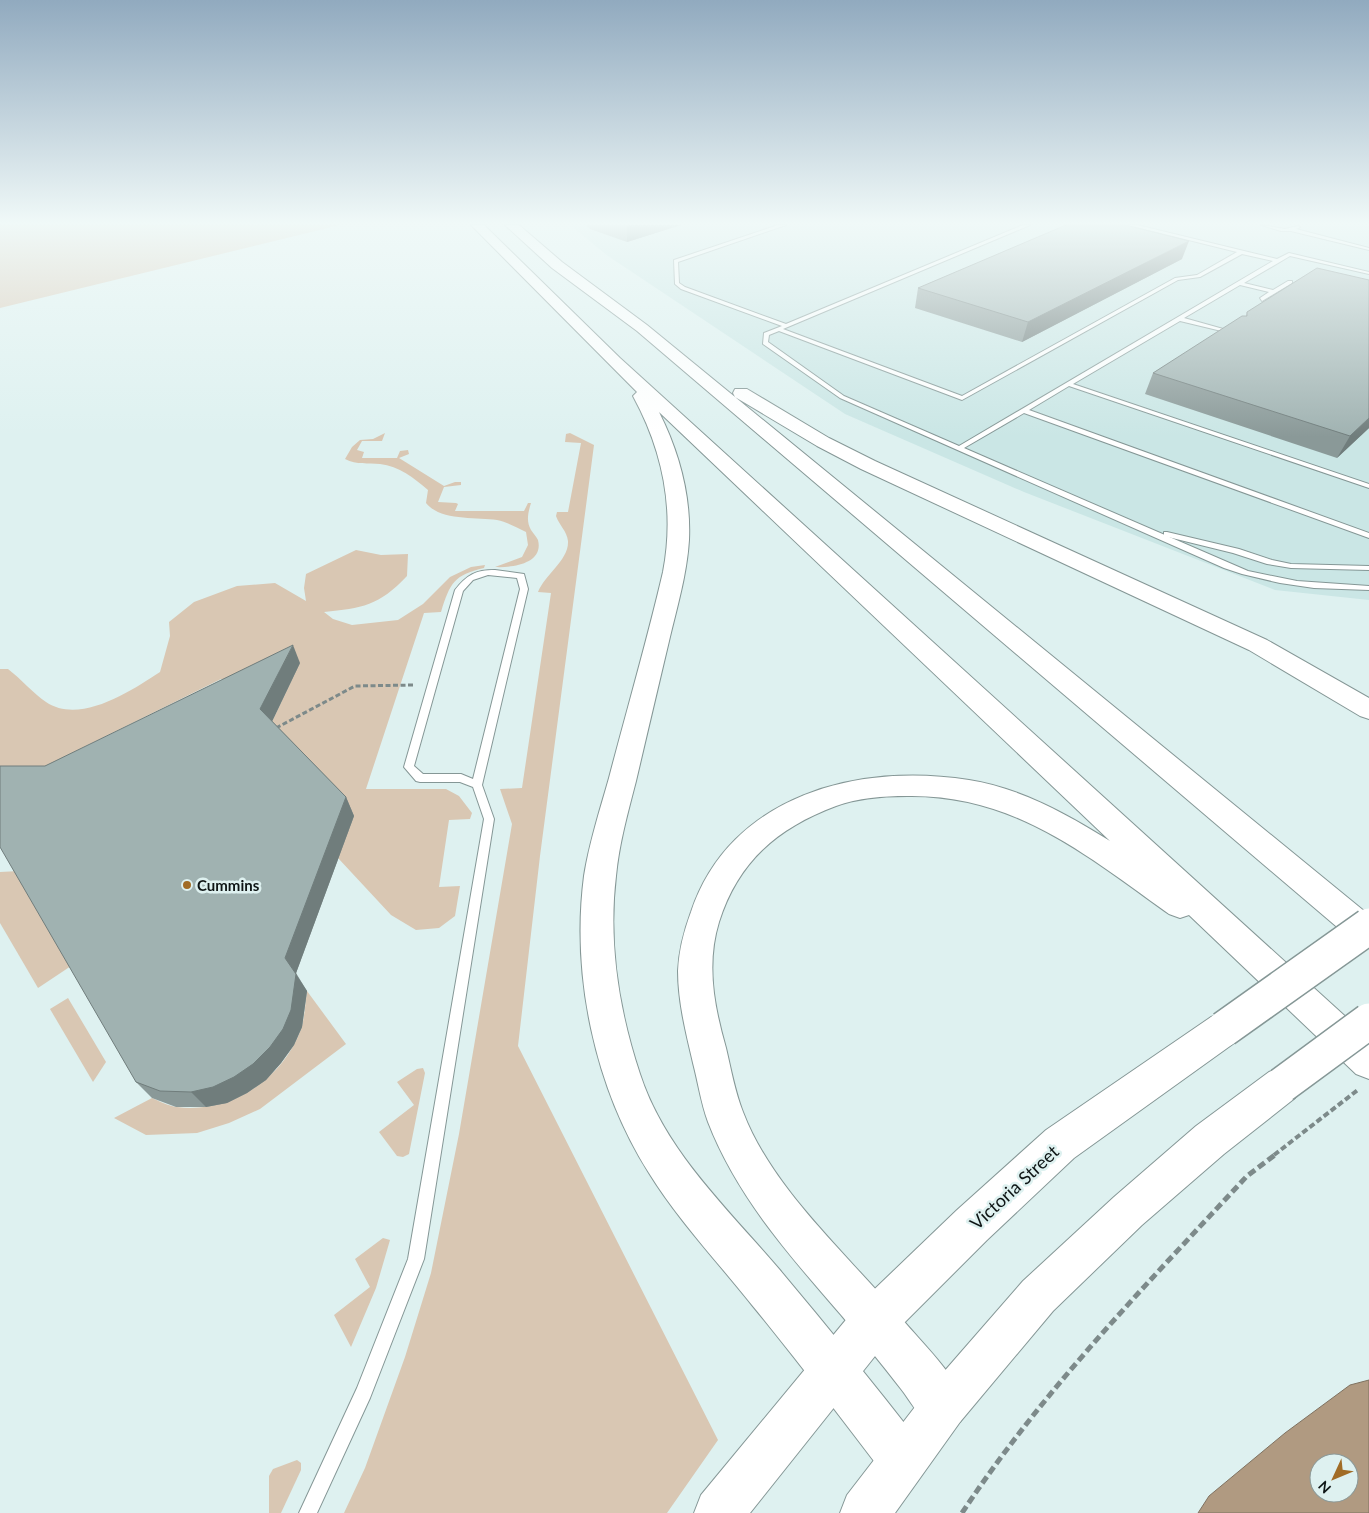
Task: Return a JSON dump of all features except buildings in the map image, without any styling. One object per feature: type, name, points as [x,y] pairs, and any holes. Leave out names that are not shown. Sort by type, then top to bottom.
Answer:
[{"type":"main road","points":[[549,296],[614,361],[1254,955],[1365,1074]]},
{"type":"main road","points":[[598,296],[652,336],[1369,934]]},
{"type":"main road","points":[[652,336],[726,384],[823,442],[987,521],[1148,593],[1258,645],[1369,710]]},
{"type":"main road","points":[[614,361],[632,383],[658,427],[674,481],[678,516],[677,559],[607,831],[599,881],[598,945],[605,1006],[621,1073],[632,1106],[656,1151],[690,1197],[834,1370],[903,1460]]},
{"type":"main road","points":[[944,1406],[875,1320],[785,1218],[751,1170],[726,1119],[700,1021],[695,978],[698,938],[708,905],[722,876],[744,848],[764,829],[792,811],[823,797],[857,788],[889,784],[930,784],[971,791],[1005,800],[1042,815],[1078,834],[1254,955]]},
{"type":"main road","name":"Victoria Street","points":[[719,1513],[875,1320],[972,1225],[1060,1144],[1369,926]]},
{"type":"main road","points":[[865,1513],[944,1406],[1038,1296],[1128,1211],[1202,1146],[1369,1021]]},
{"type":"lane","points":[[704,296],[788,326]]},
{"type":"lane","points":[[860,296],[766,334],[765,343],[842,397],[1227,566],[1263,579],[1311,587],[1369,588]]},
{"type":"lane","points":[[779,329],[962,398],[1147,296]]},
{"type":"lane","points":[[958,449],[1218,296]]},
{"type":"lane","points":[[1262,300],[1269,296]]},
{"type":"lane","points":[[1180,319],[1236,334]]},
{"type":"lane","points":[[1068,384],[1365,484],[1369,477]]},
{"type":"lane","points":[[1024,410],[1369,536]]},
{"type":"lane","points":[[1139,527],[1277,564],[1369,568]]},
{"type":"lane","points":[[308,1513],[364,1392],[416,1259],[490,819],[477,785],[524,589],[521,576],[505,572],[483,573],[469,578],[459,590],[409,767],[420,778],[461,778],[477,785]]},
{"type":"path","points":[[271,731],[355,686],[432,685]]},
{"type":"path","points":[[962,1513],[995,1463],[1084,1352],[1247,1176],[1315,1123],[1365,1074]]},
{"type":"shaded area","points":[[0,296],[51,296],[0,308]]},
{"type":"shaded area","points":[[667,296],[1369,296],[1369,600],[1275,590],[1024,492],[845,414]]},
{"type":"shaded area","points":[[385,433],[382,441],[362,441],[357,450],[364,452],[362,458],[397,458],[400,451],[408,450],[409,454],[399,458],[444,486],[461,482],[461,485],[444,487],[438,502],[458,504],[455,511],[524,511],[528,503],[531,503],[528,514],[529,527],[538,540],[539,548],[532,559],[510,567],[495,567],[522,557],[528,545],[526,532],[497,520],[459,517],[440,513],[426,503],[428,490],[406,473],[387,465],[358,463],[345,459],[352,447],[360,440],[373,439]]},
{"type":"shaded area","points":[[570,433],[594,445],[540,856],[518,1046],[718,1440],[667,1513],[344,1513],[365,1468],[405,1357],[431,1273],[459,1134],[512,824],[500,789],[522,788],[551,593],[538,592],[541,585],[561,561],[567,548],[568,541],[565,531],[556,516],[557,512],[568,512],[581,443],[565,442],[566,434]]},
{"type":"shaded area","points":[[356,550],[381,555],[408,554],[407,576],[388,594],[369,604],[324,612],[333,619],[352,625],[398,620],[423,604],[450,577],[471,567],[485,565],[484,568],[466,574],[455,582],[447,594],[441,612],[424,613],[366,789],[446,789],[459,796],[472,813],[470,819],[449,820],[439,887],[460,886],[455,916],[439,928],[416,930],[391,915],[338,858],[269,728],[299,664],[270,679],[221,679],[82,748],[59,785],[0,785],[0,669],[8,669],[46,702],[59,708],[74,710],[105,703],[135,688],[160,672],[170,636],[169,622],[194,602],[237,586],[275,583],[306,601],[304,588],[306,574]]},
{"type":"shaded area","points":[[19,871],[74,964],[38,988],[0,923],[0,872]]},
{"type":"shaded area","points":[[307,991],[346,1044],[260,1109],[229,1123],[197,1133],[146,1135],[114,1118],[152,1098],[174,1106],[197,1108],[235,1099],[252,1089],[268,1077],[293,1047],[301,1029]]},
{"type":"shaded area","points":[[68,998],[106,1062],[93,1082],[50,1009]]},
{"type":"shaded area","points":[[423,1068],[425,1073],[409,1154],[403,1157],[397,1156],[379,1132],[414,1105],[397,1082],[417,1069]]},
{"type":"shaded area","points":[[383,1238],[390,1240],[376,1288],[351,1347],[334,1315],[370,1287],[355,1259]]},
{"type":"shaded area","points":[[1369,1380],[1369,1513],[1198,1513],[1209,1496],[1285,1433],[1350,1385]]},
{"type":"shaded area","points":[[297,1460],[301,1463],[301,1470],[281,1513],[269,1513],[269,1476],[273,1469]]},
{"type":"place","name":"Cummins","points":[[187,885]]}]
